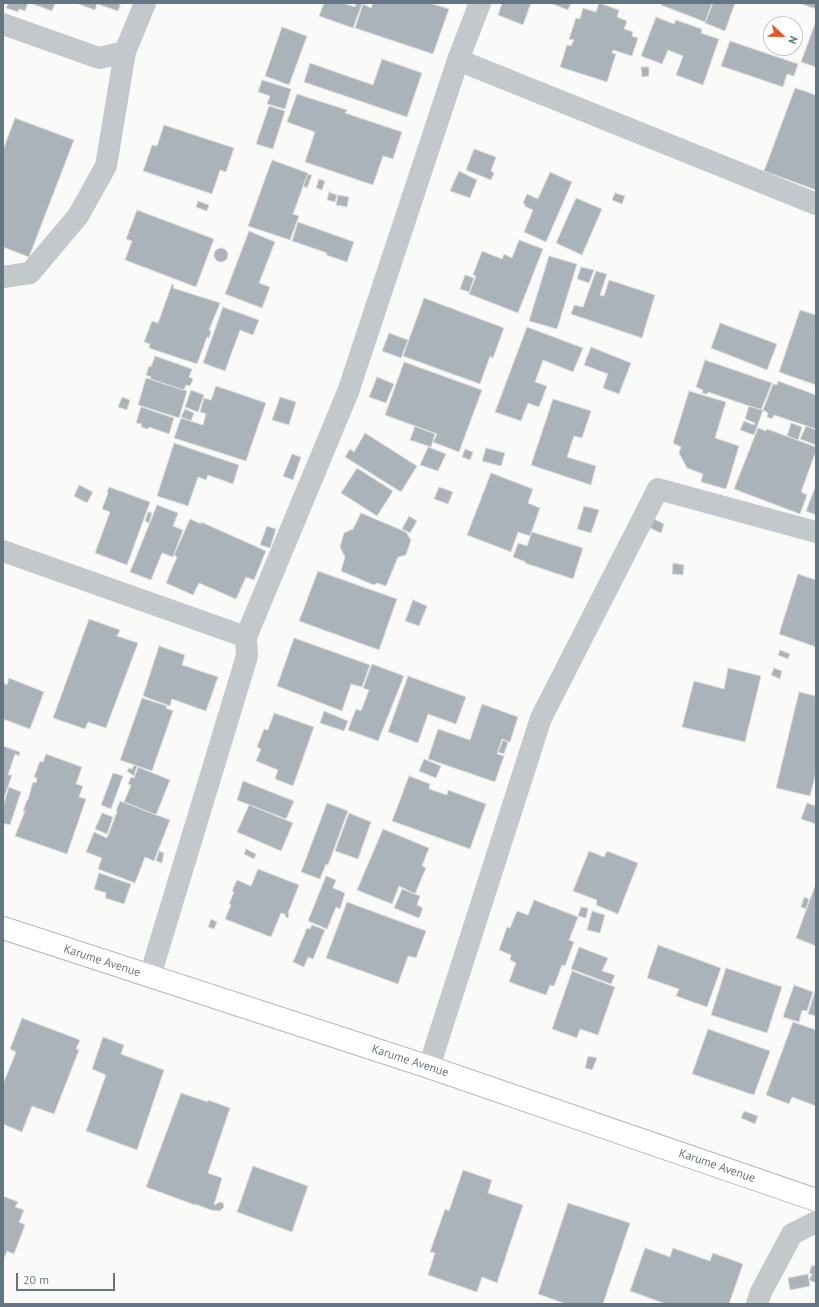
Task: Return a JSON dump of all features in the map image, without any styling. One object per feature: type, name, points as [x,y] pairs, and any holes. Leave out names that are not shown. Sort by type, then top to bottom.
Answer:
[{"type":"main road","name":"Karume Avenue","points":[[3,928],[428,1067],[816,1200]]},
{"type":"street","points":[[3,277],[30,273],[78,216],[106,166],[125,52],[145,3]]},
{"type":"street","points":[[150,976],[247,656],[246,637],[348,392],[458,60],[480,3]]},
{"type":"street","points":[[3,24],[99,58],[125,52]]},
{"type":"street","points":[[458,60],[816,204]]},
{"type":"street","points":[[428,1067],[540,718],[658,489],[816,532]]},
{"type":"street","points":[[3,551],[246,637]]},
{"type":"street","points":[[758,1304],[761,1292],[792,1234],[816,1222]]},
{"type":"building","points":[[5,3],[28,3],[25,11],[19,9],[18,12],[6,8],[8,4]]},
{"type":"building","points":[[30,3],[55,3],[52,11]]},
{"type":"building","points":[[76,3],[121,3],[118,11],[97,4],[95,10]]},
{"type":"building","points":[[324,3],[343,3],[355,7],[356,3],[362,4],[353,28],[319,16]]},
{"type":"building","points":[[373,3],[430,3],[449,9],[433,54],[355,28],[363,4],[371,8]]},
{"type":"building","points":[[502,3],[531,3],[523,25],[498,15]]},
{"type":"building","points":[[550,3],[571,3],[568,10]]},
{"type":"building","points":[[599,3],[619,10],[617,17],[627,21],[624,29],[633,32],[632,36],[638,38],[632,56],[613,50],[612,53],[616,54],[607,82],[560,67],[567,45],[571,46],[574,40],[569,39],[576,18],[580,19],[583,8],[596,12]]},
{"type":"building","points":[[662,3],[712,3],[705,22],[661,5]]},
{"type":"building","points":[[713,3],[735,3],[725,31],[705,23]]},
{"type":"building","points":[[799,3],[816,3],[816,9]]},
{"type":"building","points":[[656,17],[674,24],[676,20],[702,29],[701,33],[719,39],[703,85],[676,75],[683,56],[668,50],[662,64],[641,56]]},
{"type":"building","points":[[816,21],[816,67],[801,62]]},
{"type":"building","points":[[282,27],[307,36],[289,85],[265,76]]},
{"type":"building","points":[[730,41],[763,52],[763,56],[774,56],[798,64],[794,76],[787,74],[783,87],[721,66]]},
{"type":"building","points":[[382,59],[422,73],[407,117],[304,82],[310,63],[373,85]]},
{"type":"building","points":[[641,67],[649,67],[649,76],[642,77]]},
{"type":"building","points":[[262,80],[291,89],[285,109],[267,104],[270,96],[258,92]]},
{"type":"building","points":[[795,88],[816,95],[816,190],[764,171]]},
{"type":"building","points":[[297,94],[347,110],[345,113],[402,132],[393,159],[383,156],[373,185],[305,162],[315,132],[287,122]]},
{"type":"building","points":[[269,106],[285,111],[273,149],[256,144]]},
{"type":"building","points":[[15,118],[74,140],[29,257],[3,247],[3,150]]},
{"type":"building","points":[[164,125],[234,148],[226,172],[220,170],[212,194],[143,171],[152,145],[157,146]]},
{"type":"building","points":[[474,149],[496,157],[491,171],[494,173],[491,180],[466,170]]},
{"type":"building","points":[[272,160],[308,173],[293,214],[299,216],[290,240],[248,226]]},
{"type":"building","points":[[459,171],[477,180],[470,198],[450,191]]},
{"type":"building","points":[[550,172],[572,182],[546,242],[524,232],[533,210],[524,206],[525,204],[523,203],[527,194],[538,199]]},
{"type":"building","points":[[308,174],[312,175],[307,188],[303,186]]},
{"type":"building","points":[[319,179],[325,181],[322,190],[316,188]]},
{"type":"building","points":[[329,192],[337,195],[335,202],[327,200]]},
{"type":"building","points":[[615,193],[625,196],[622,204],[612,200]]},
{"type":"building","points":[[338,195],[349,197],[347,207],[336,205]]},
{"type":"building","points":[[576,198],[602,209],[582,255],[556,243]]},
{"type":"building","points":[[198,201],[209,205],[207,211],[196,207]]},
{"type":"building","points":[[137,210],[214,239],[196,287],[125,260],[132,241],[126,239]]},
{"type":"building","points":[[298,222],[354,242],[347,262],[326,255],[327,253],[292,241]]},
{"type":"building","points":[[249,231],[275,242],[259,283],[270,287],[262,308],[225,294]]},
{"type":"building","points":[[519,240],[543,249],[518,313],[469,294],[476,276],[473,275],[482,251],[502,259],[504,254],[512,258]]},
{"type":"building","points":[[218,248],[224,248],[228,252],[228,258],[224,262],[218,262],[214,258],[214,252]]},
{"type":"building","points":[[549,256],[577,264],[557,329],[529,321]]},
{"type":"building","points":[[581,267],[594,270],[589,283],[577,279]]},
{"type":"building","points":[[596,271],[607,274],[600,295],[604,296],[609,280],[655,295],[642,338],[571,314],[574,305],[583,307]]},
{"type":"building","points":[[465,275],[474,278],[469,292],[460,289]]},
{"type":"building","points":[[172,284],[174,285],[173,288],[220,303],[209,330],[211,331],[209,338],[207,337],[197,364],[149,348],[150,344],[144,342],[152,321],[158,323]]},
{"type":"building","points":[[424,298],[504,328],[493,358],[490,356],[480,384],[403,356]]},
{"type":"building","points":[[223,307],[259,320],[253,335],[240,330],[225,371],[203,363]]},
{"type":"building","points":[[800,310],[816,315],[816,385],[779,372]]},
{"type":"building","points":[[720,323],[777,344],[767,370],[711,348]]},
{"type":"building","points":[[527,327],[583,348],[573,372],[543,360],[535,382],[547,386],[539,407],[528,403],[521,421],[495,412]]},
{"type":"building","points":[[389,333],[408,340],[401,358],[382,351]]},
{"type":"building","points":[[591,347],[631,363],[619,394],[603,388],[608,374],[584,365]]},
{"type":"building","points":[[155,356],[192,369],[189,377],[193,379],[190,386],[186,385],[184,390],[150,379],[151,377],[146,375]]},
{"type":"building","points":[[705,360],[772,383],[761,410],[708,392],[707,394],[702,393],[703,390],[696,387]]},
{"type":"building","points":[[404,362],[482,390],[459,452],[433,442],[437,434],[385,415]]},
{"type":"building","points":[[377,377],[394,384],[386,403],[369,397]]},
{"type":"building","points":[[146,378],[187,391],[179,418],[138,405]]},
{"type":"building","points":[[778,381],[816,395],[816,429],[774,415],[772,419],[767,417],[768,413],[763,410],[773,384],[777,385]]},
{"type":"building","points":[[216,386],[266,403],[246,461],[174,438],[181,418],[203,425],[206,414],[200,412],[204,398],[211,400]]},
{"type":"building","points":[[191,390],[204,395],[198,412],[185,407]]},
{"type":"building","points":[[689,391],[726,402],[715,438],[739,446],[726,489],[701,482],[703,474],[687,468],[679,453],[681,447],[673,443]]},
{"type":"building","points":[[122,397],[130,400],[127,410],[118,407]]},
{"type":"building","points":[[280,397],[296,402],[289,425],[272,420]]},
{"type":"building","points":[[553,399],[591,411],[582,438],[574,436],[567,457],[596,466],[591,485],[531,465]]},
{"type":"building","points":[[749,406],[763,410],[754,435],[740,430],[744,421],[754,425],[755,423],[745,419]]},
{"type":"building","points":[[141,407],[174,418],[169,434],[149,427],[148,429],[141,427],[142,424],[136,423]]},
{"type":"building","points":[[185,409],[194,413],[191,421],[181,417]]},
{"type":"building","points":[[791,423],[802,427],[798,440],[787,436]]},
{"type":"building","points":[[415,426],[435,434],[431,447],[410,440]]},
{"type":"building","points":[[806,426],[816,430],[816,445],[800,439]]},
{"type":"building","points":[[758,428],[766,431],[767,429],[816,447],[816,451],[801,492],[807,495],[800,514],[734,489]]},
{"type":"building","points":[[365,433],[417,466],[401,492],[345,457],[350,449],[354,452]]},
{"type":"building","points":[[174,443],[239,465],[233,484],[208,475],[206,480],[198,477],[188,506],[157,496]]},
{"type":"building","points":[[428,447],[446,454],[438,471],[420,465]]},
{"type":"building","points":[[486,448],[505,453],[501,466],[482,461]]},
{"type":"building","points":[[465,449],[473,452],[470,460],[462,457]]},
{"type":"building","points":[[292,454],[301,457],[293,480],[283,476]]},
{"type":"building","points":[[357,468],[393,491],[377,516],[341,493]]},
{"type":"building","points":[[491,473],[533,489],[528,503],[540,508],[530,536],[518,532],[511,552],[467,535]]},
{"type":"building","points":[[79,485],[93,492],[87,503],[74,496]]},
{"type":"building","points":[[816,485],[816,515],[806,511]]},
{"type":"building","points":[[109,487],[150,502],[127,565],[95,553],[110,512],[102,509]]},
{"type":"building","points":[[439,487],[453,492],[448,504],[434,499]]},
{"type":"building","points":[[157,505],[178,513],[173,526],[183,530],[173,557],[162,553],[151,580],[130,572]]},
{"type":"building","points":[[584,506],[599,510],[591,533],[577,529]]},
{"type":"building","points":[[148,512],[152,513],[149,523],[145,521]]},
{"type":"building","points":[[361,513],[406,532],[411,540],[406,555],[398,557],[386,586],[377,583],[374,585],[341,571],[345,557],[340,547],[344,533],[353,529]]},
{"type":"building","points":[[409,516],[417,521],[410,533],[402,529]]},
{"type":"building","points":[[190,519],[201,524],[201,522],[266,551],[254,580],[246,577],[236,599],[199,583],[193,595],[166,583],[177,557],[174,555]]},
{"type":"building","points":[[654,519],[664,524],[661,533],[650,528]]},
{"type":"building","points":[[267,526],[276,529],[270,548],[260,545]]},
{"type":"building","points":[[532,532],[583,548],[573,579],[525,563],[526,562],[513,557],[518,543],[527,546]]},
{"type":"building","points":[[673,563],[684,565],[683,575],[672,574]]},
{"type":"building","points":[[318,571],[397,599],[379,650],[299,621]]},
{"type":"building","points":[[798,574],[816,580],[816,647],[779,634]]},
{"type":"building","points":[[413,600],[427,606],[419,626],[405,621]]},
{"type":"building","points":[[89,619],[120,630],[117,636],[138,643],[106,728],[88,722],[85,729],[53,718]]},
{"type":"building","points":[[294,638],[370,665],[362,687],[351,684],[342,711],[277,686]]},
{"type":"building","points":[[159,646],[185,655],[182,665],[218,677],[206,711],[172,699],[170,706],[143,696]]},
{"type":"building","points":[[780,650],[790,654],[788,659],[778,655]]},
{"type":"building","points":[[372,664],[404,676],[378,741],[348,730],[356,709],[361,711],[369,690],[363,688]]},
{"type":"building","points":[[728,668],[761,676],[745,742],[682,727],[694,681],[724,689]]},
{"type":"building","points":[[774,668],[782,671],[780,679],[771,675]]},
{"type":"building","points":[[408,676],[466,697],[456,724],[428,714],[418,743],[388,732]]},
{"type":"building","points":[[9,678],[44,692],[30,729],[3,719],[3,683],[7,685]]},
{"type":"building","points":[[799,692],[816,696],[816,773],[810,796],[776,788]]},
{"type":"building","points":[[142,698],[167,706],[166,708],[173,711],[152,771],[120,760]]},
{"type":"building","points":[[482,704],[518,717],[510,742],[502,739],[497,754],[504,756],[495,782],[428,759],[438,729],[470,740]]},
{"type":"building","points":[[324,711],[348,721],[344,731],[320,723]]},
{"type":"building","points":[[274,713],[314,727],[293,786],[275,779],[278,770],[256,761],[261,749],[257,747],[264,729],[268,730]]},
{"type":"building","points":[[503,740],[508,742],[504,754],[498,752]]},
{"type":"building","points":[[3,746],[20,752],[19,756],[15,754],[8,775],[12,775],[3,801]]},
{"type":"building","points":[[46,754],[82,767],[76,784],[83,786],[79,797],[86,799],[67,854],[15,836],[25,811],[23,811],[33,782],[36,783],[37,778],[34,777],[40,761],[43,762]]},
{"type":"building","points":[[424,759],[441,766],[436,778],[419,771]]},
{"type":"building","points":[[134,765],[137,766],[134,776],[127,771],[129,768],[132,769]]},
{"type":"building","points":[[138,767],[170,780],[156,815],[124,802],[131,785],[128,784],[131,777],[134,778]]},
{"type":"building","points":[[113,773],[123,776],[111,809],[101,805]]},
{"type":"building","points":[[409,776],[430,784],[429,789],[447,795],[448,790],[486,804],[470,849],[392,821]]},
{"type":"building","points":[[243,781],[294,801],[286,819],[237,800]]},
{"type":"building","points":[[9,787],[21,792],[10,825],[3,823],[3,806]]},
{"type":"building","points":[[120,801],[170,820],[154,861],[145,857],[135,883],[98,869],[102,858],[86,852],[94,832],[107,838]]},
{"type":"building","points":[[327,803],[348,811],[328,865],[326,864],[320,879],[301,872]]},
{"type":"building","points":[[807,803],[816,806],[816,824],[801,819]]},
{"type":"building","points":[[249,805],[293,823],[281,851],[237,832]]},
{"type":"building","points":[[102,813],[113,817],[107,834],[95,829]]},
{"type":"building","points":[[349,813],[371,822],[358,859],[335,851]]},
{"type":"building","points":[[383,829],[429,848],[422,866],[426,868],[415,894],[399,886],[392,904],[357,890]]},
{"type":"building","points":[[246,849],[256,854],[254,859],[244,854]]},
{"type":"building","points":[[159,851],[164,853],[162,863],[156,861]]},
{"type":"building","points":[[589,851],[604,857],[607,851],[638,863],[618,914],[596,905],[597,900],[573,891]]},
{"type":"building","points":[[258,869],[299,885],[288,913],[288,918],[285,914],[281,913],[271,937],[225,919],[231,905],[229,904],[234,892],[232,891],[237,880],[251,886]]},
{"type":"building","points":[[99,873],[131,884],[124,904],[105,898],[106,893],[94,889]]},
{"type":"building","points":[[326,876],[336,880],[333,888],[345,893],[340,909],[336,907],[327,929],[308,921]]},
{"type":"building","points":[[816,883],[816,946],[796,938]]},
{"type":"building","points":[[402,889],[420,896],[417,905],[423,908],[419,918],[394,908]]},
{"type":"building","points":[[804,897],[809,899],[806,909],[801,907]]},
{"type":"building","points":[[534,900],[578,917],[569,940],[574,942],[565,966],[562,965],[554,986],[550,985],[546,995],[509,982],[516,963],[510,960],[511,955],[499,950],[507,927],[510,928],[517,911],[528,915]]},
{"type":"building","points":[[347,902],[426,931],[416,958],[408,956],[398,984],[326,958]]},
{"type":"building","points":[[581,907],[588,908],[586,918],[578,916]]},
{"type":"building","points":[[592,911],[605,915],[600,933],[587,930]]},
{"type":"building","points":[[211,919],[217,922],[214,929],[208,927]]},
{"type":"building","points":[[312,925],[325,930],[313,959],[308,957],[304,967],[293,962],[307,928],[310,929]]},
{"type":"building","points":[[658,945],[721,968],[707,1007],[676,996],[679,989],[647,978]]},
{"type":"building","points":[[579,947],[608,958],[602,971],[615,975],[611,984],[571,969]]},
{"type":"building","points":[[726,968],[782,987],[767,1033],[711,1015]]},
{"type":"building","points":[[572,971],[615,987],[598,1035],[580,1029],[577,1038],[552,1029]]},
{"type":"building","points":[[794,985],[813,992],[807,1011],[802,1010],[799,1022],[783,1017]]},
{"type":"building","points":[[816,991],[816,1016],[808,1014]]},
{"type":"building","points":[[22,1018],[80,1040],[76,1049],[79,1050],[54,1114],[32,1106],[22,1132],[3,1124],[3,1084],[16,1052],[10,1049]]},
{"type":"building","points":[[793,1022],[816,1030],[816,1106],[792,1097],[789,1104],[766,1095]]},
{"type":"building","points":[[708,1029],[770,1051],[754,1095],[692,1074]]},
{"type":"building","points":[[103,1037],[124,1045],[121,1054],[164,1070],[137,1150],[86,1131],[106,1075],[92,1069]]},
{"type":"building","points":[[588,1056],[597,1058],[592,1070],[585,1068]]},
{"type":"building","points":[[181,1093],[208,1102],[208,1100],[230,1108],[208,1173],[222,1178],[214,1205],[220,1202],[223,1203],[224,1207],[220,1211],[195,1205],[146,1187]]},
{"type":"building","points":[[744,1111],[758,1116],[755,1124],[741,1118]]},
{"type":"building","points":[[253,1166],[308,1186],[292,1232],[237,1212]]},
{"type":"building","points":[[463,1170],[492,1180],[488,1193],[523,1205],[497,1283],[482,1277],[477,1292],[428,1275],[435,1253],[430,1252],[445,1209],[449,1211]]},
{"type":"building","points":[[3,1196],[18,1202],[15,1207],[24,1210],[19,1222],[25,1225],[14,1254],[7,1251],[3,1261]]},
{"type":"building","points":[[568,1203],[630,1223],[603,1304],[566,1304],[538,1294]]},
{"type":"building","points":[[645,1248],[670,1257],[673,1248],[710,1261],[713,1253],[743,1264],[729,1304],[666,1304],[630,1291]]},
{"type":"building","points":[[816,1264],[816,1283],[809,1280],[812,1274],[809,1273],[812,1265],[815,1266]]},
{"type":"building","points":[[808,1274],[810,1286],[790,1290],[788,1278]]}]
